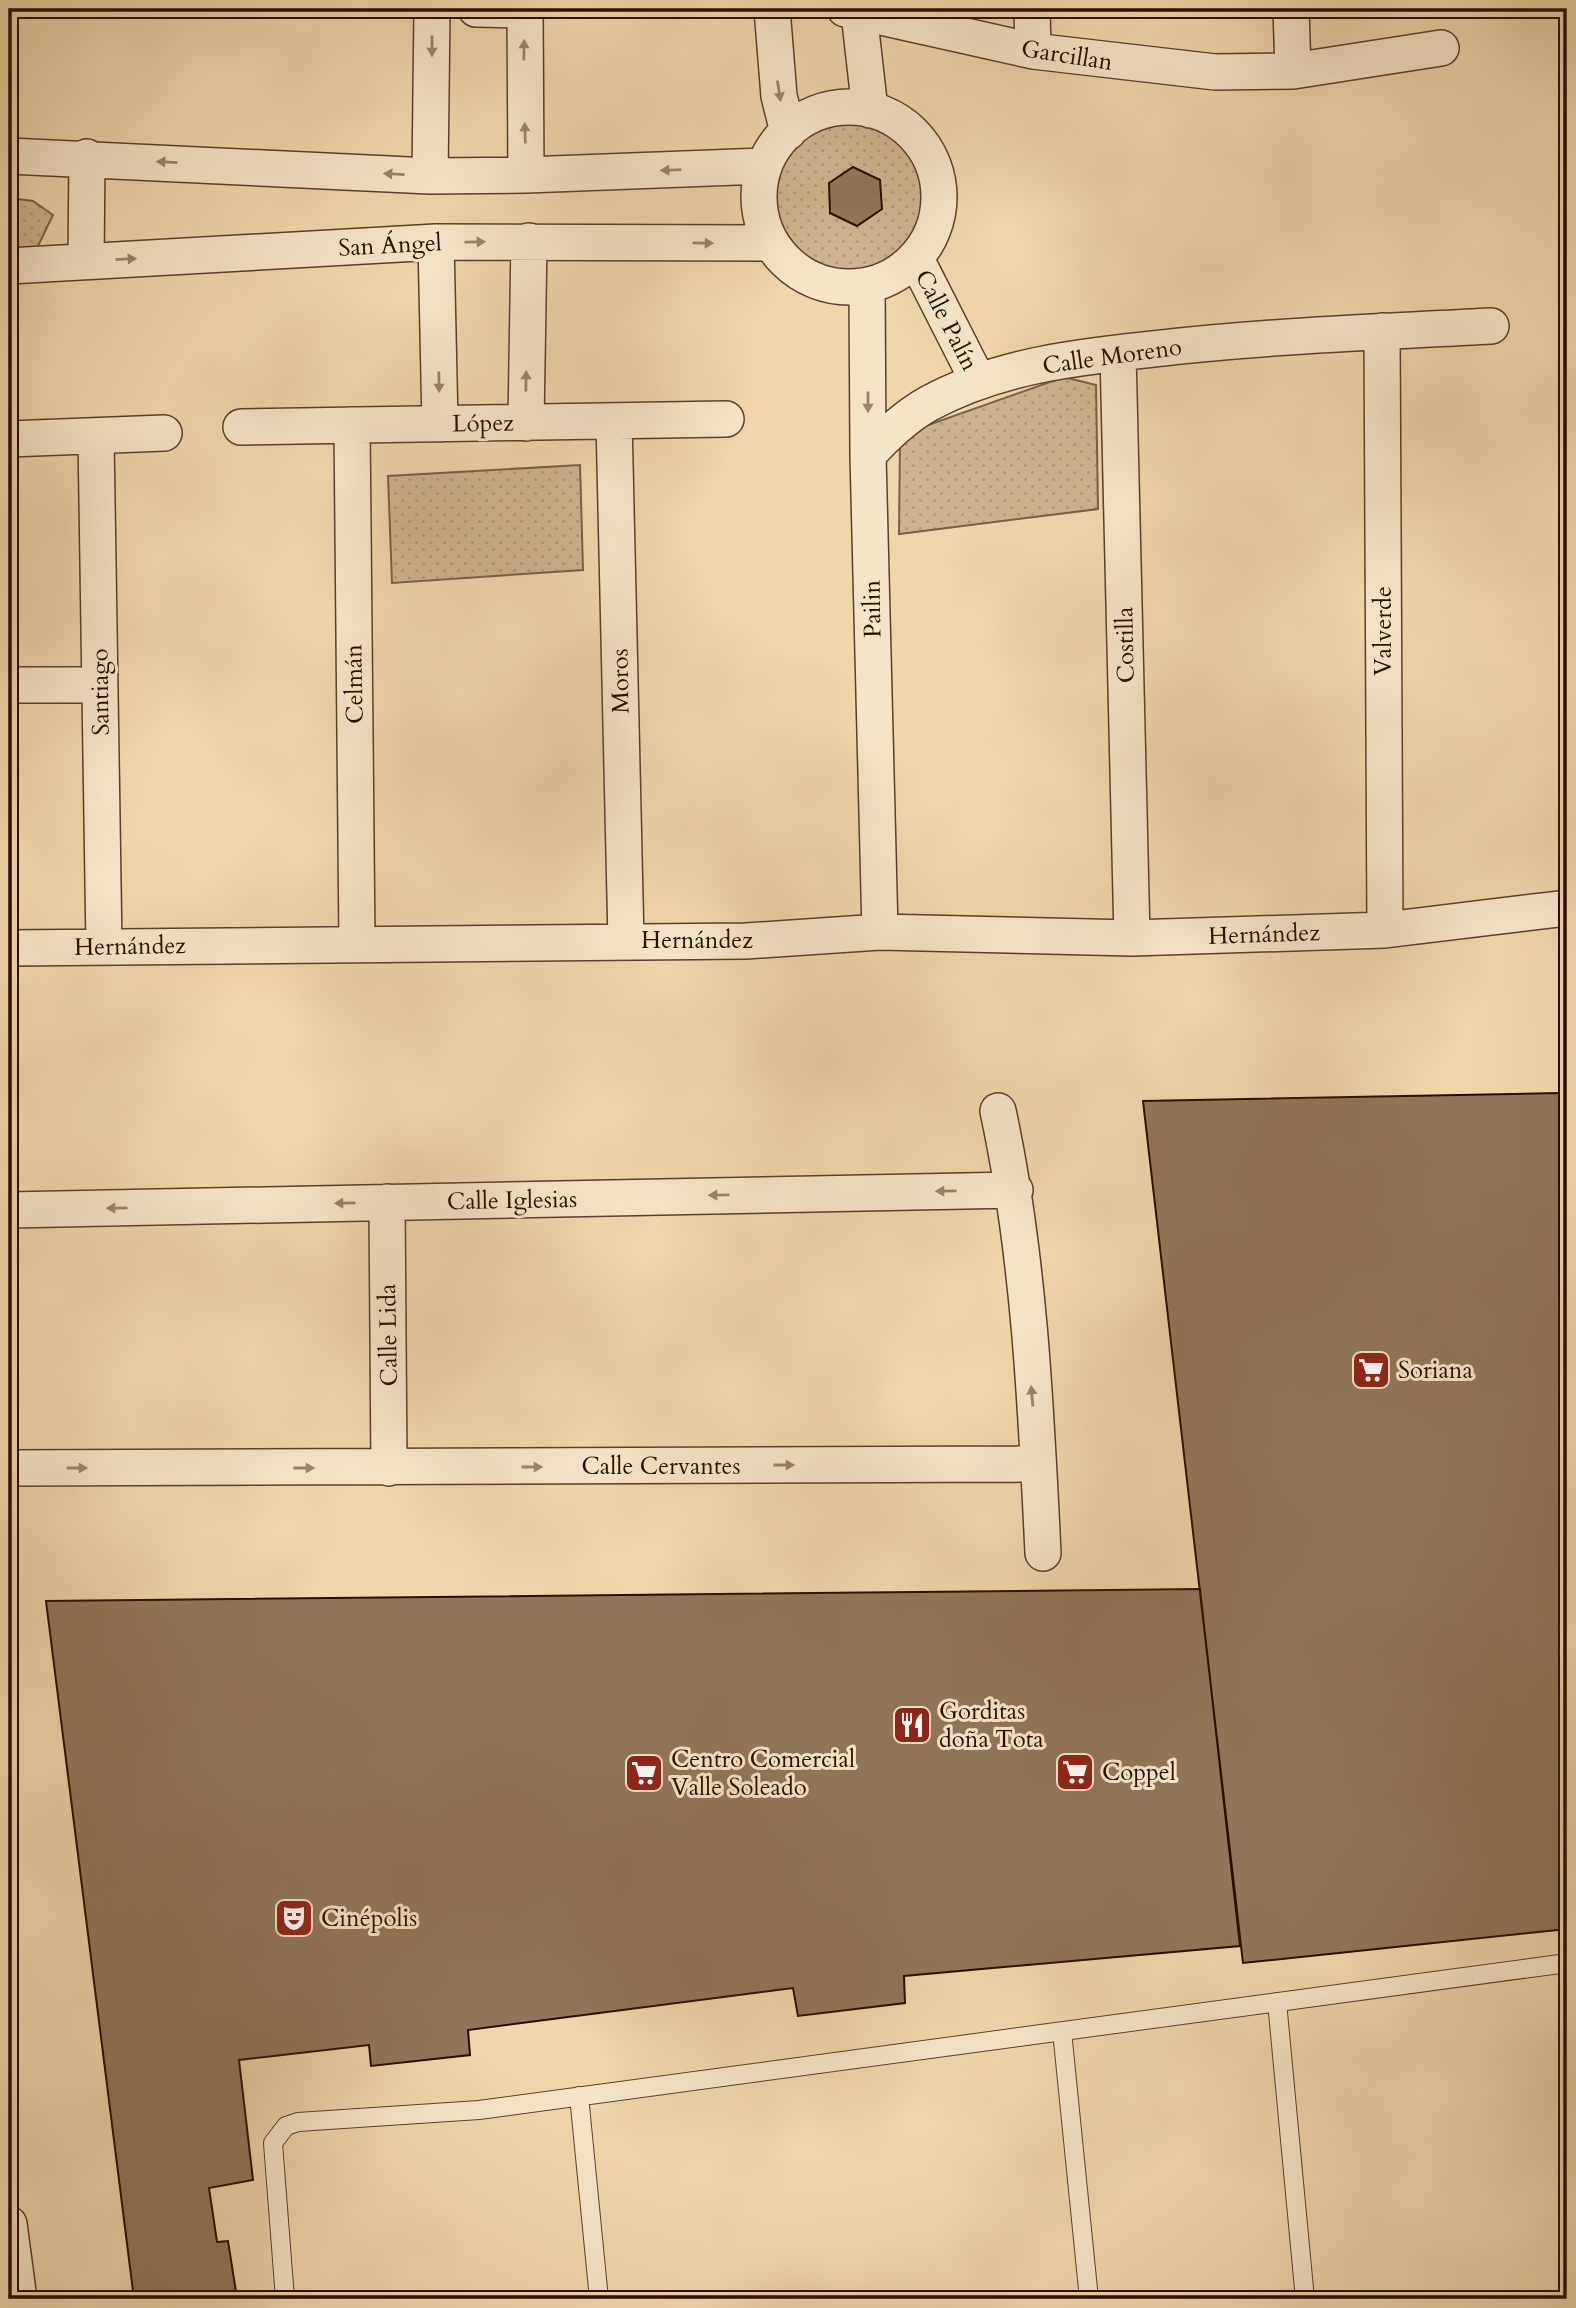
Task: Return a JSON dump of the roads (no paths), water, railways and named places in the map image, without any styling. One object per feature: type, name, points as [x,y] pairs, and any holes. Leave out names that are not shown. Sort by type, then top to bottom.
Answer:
[{"type":"street","points":[[430,176],[432,9]]},
{"type":"street","points":[[476,9],[525,9],[526,175]]},
{"type":"street","points":[[772,9],[778,84],[788,132]]},
{"type":"street","points":[[1032,9],[1033,51]]},
{"type":"street","points":[[1291,9],[1293,71]]},
{"type":"street","points":[[852,11],[870,110]]},
{"type":"street","name":"Garcillan","points":[[852,11],[1033,51],[1215,72],[1293,71],[1441,48]]},
{"type":"street","points":[[840,108],[870,110],[895,120],[916,136],[931,158],[939,184],[939,211],[931,237],[916,259],[894,276],[867,286],[839,287],[812,279],[789,264],[771,243],[762,219],[759,195],[763,166],[788,132],[812,116],[840,108]]},
{"type":"street","points":[[9,156],[87,157],[430,176],[763,166]]},
{"type":"street","points":[[86,261],[87,157]]},
{"type":"street","points":[[526,423],[529,241]]},
{"type":"street","points":[[436,242],[440,424]]},
{"type":"street","name":"San Ángel","points":[[9,266],[436,242],[771,243]]},
{"type":"street","name":"Calle Palín","points":[[916,259],[978,381]]},
{"type":"street","name":"Pailin","points":[[867,286],[868,455],[880,932]]},
{"type":"street","name":"Calle Moreno","points":[[868,455],[896,425],[928,404],[978,381],[1056,361],[1244,338],[1491,326]]},
{"type":"street","name":"Valverde","points":[[1382,331],[1385,930]]},
{"type":"street","name":"Costilla","points":[[1118,353],[1132,938]]},
{"type":"street","name":"López","points":[[241,427],[726,419]]},
{"type":"street","name":"Moros","points":[[614,421],[626,940]]},
{"type":"street","name":"Celmán","points":[[352,425],[357,943]]},
{"type":"street","points":[[9,439],[164,433]]},
{"type":"street","name":"Santiago","points":[[96,437],[104,947]]},
{"type":"street","points":[[9,685],[100,685]]},
{"type":"street","name":"Hernández","points":[[9,948],[626,940],[746,941],[880,932],[1132,938],[1385,930],[1567,908]]},
{"type":"street","points":[[998,1111],[1015,1190],[1043,1553]]},
{"type":"street","name":"Calle Iglesias","points":[[9,1210],[1015,1190]]},
{"type":"street","name":"Calle Lida","points":[[387,1202],[389,1468]]},
{"type":"street","name":"Calle Cervantes","points":[[9,1468],[1038,1464]]},
{"type":"street","points":[[9,2227],[19,2299]]},
{"type":"lane","points":[[285,2299],[273,2143],[286,2126],[298,2122],[479,2110],[1567,1963]]},
{"type":"lane","points":[[1277,2002],[1306,2299]]},
{"type":"lane","points":[[1062,2031],[1089,2299]]},
{"type":"lane","points":[[579,2096],[598,2299]]},
{"type":"place","name":"Soriana","points":[[1371,1370]]},
{"type":"place","name":"Gorditas doña Tota","points":[[912,1725]]},
{"type":"place","name":"Coppel","points":[[1075,1772]]},
{"type":"place","name":"Centro Comercial Valle Soleado","points":[[644,1773]]},
{"type":"place","name":"Cinépolis","points":[[294,1918]]}]
